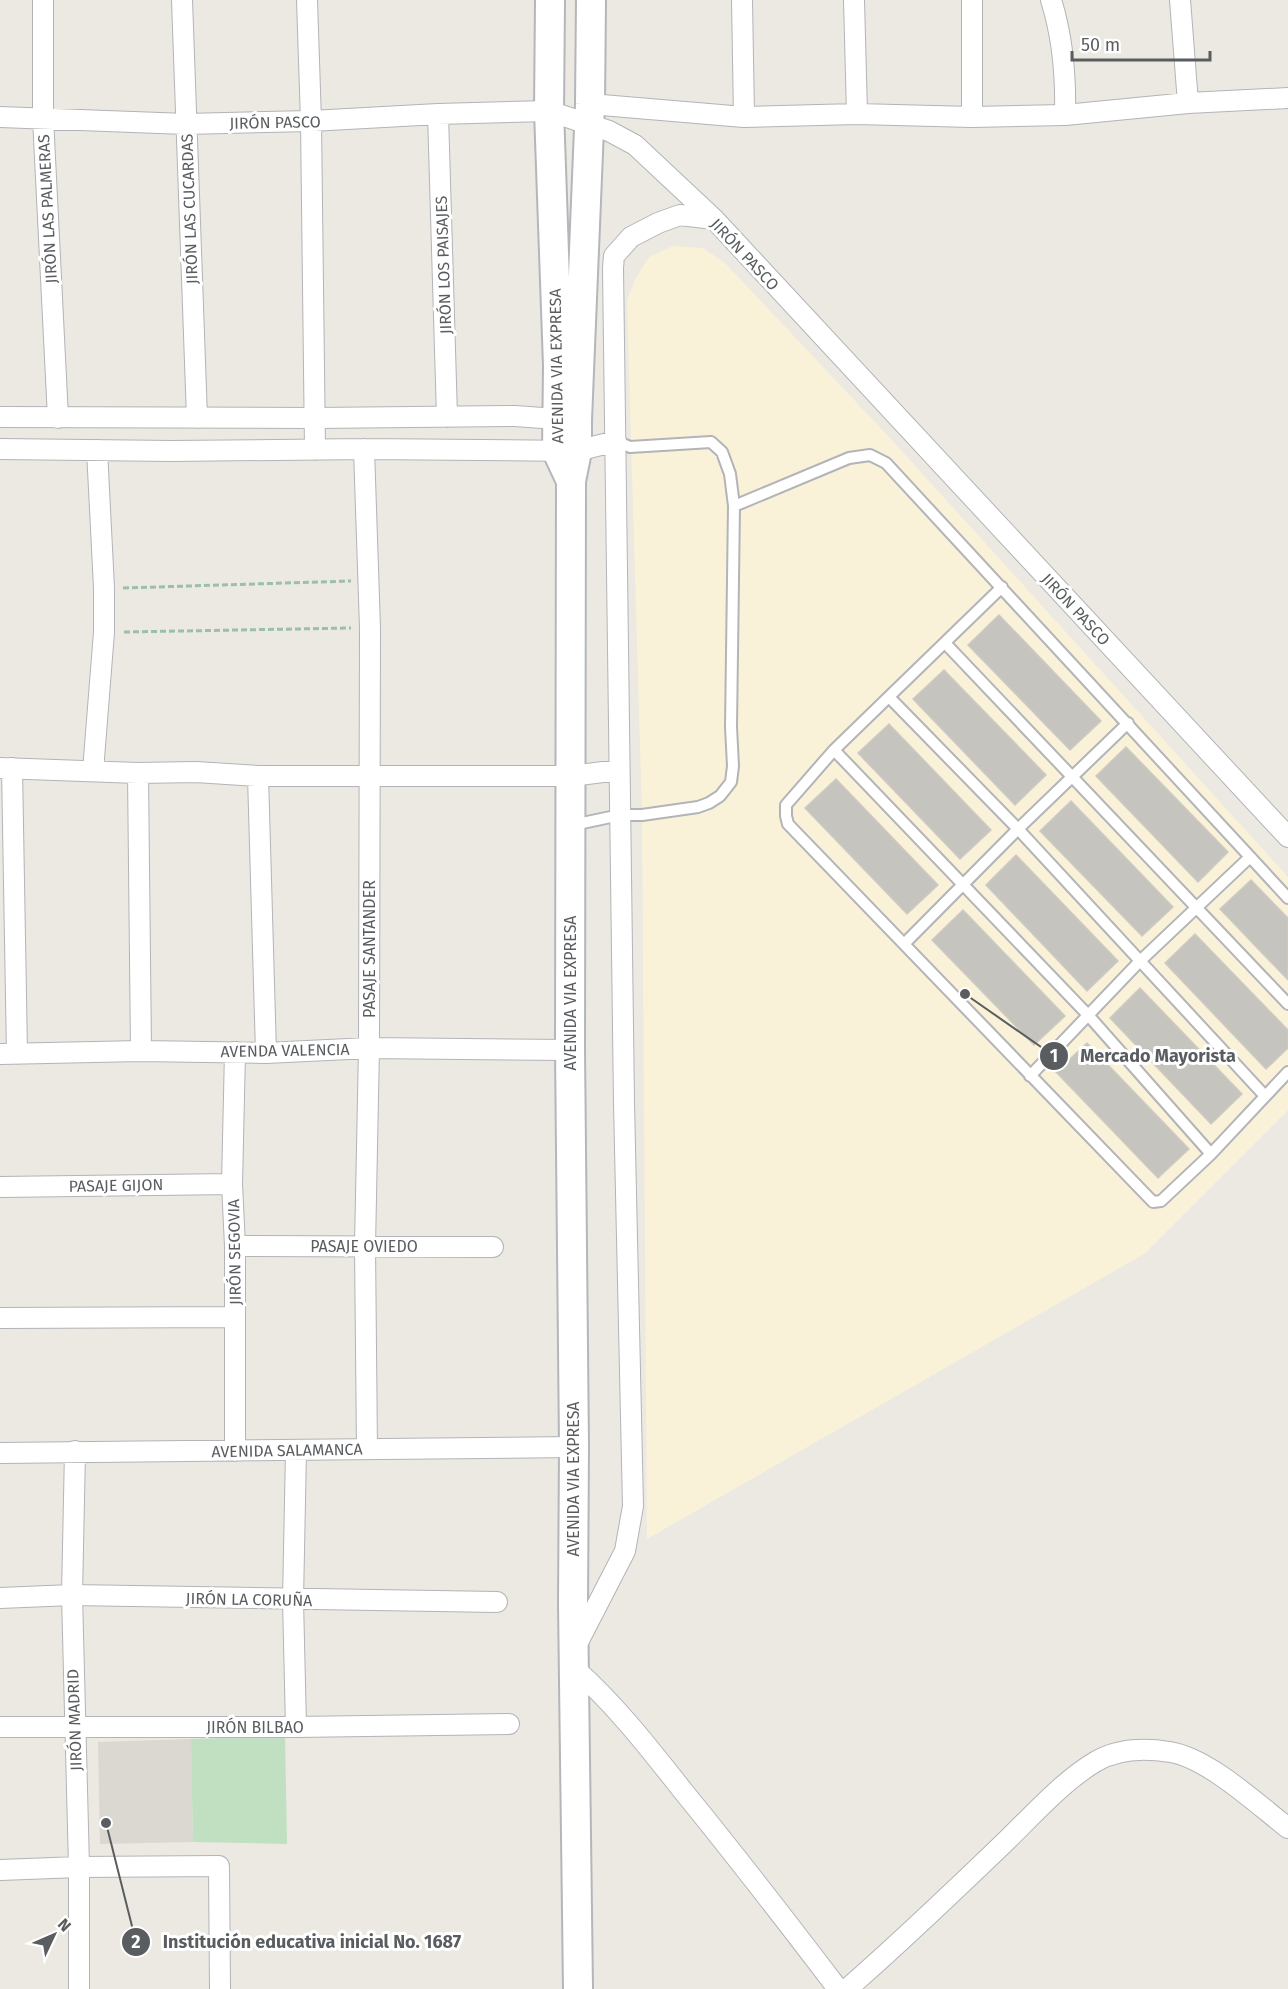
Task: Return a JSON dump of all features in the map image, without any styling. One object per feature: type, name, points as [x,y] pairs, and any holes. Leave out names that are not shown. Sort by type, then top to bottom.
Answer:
[{"type":"main road","name":"AVENIDA VIA EXPRESA","points":[[550,0],[549,111],[558,366],[567,420],[571,481],[570,1050],[578,1989]]},
{"type":"main road","points":[[567,420],[590,115],[591,0]]},
{"type":"street","name":"JIRÓN LAS PALMERAS","points":[[43,0],[43,118],[58,418]]},
{"type":"street","name":"JIRÓN LAS CUCARDAS","points":[[182,0],[197,418]]},
{"type":"street","points":[[307,0],[311,121],[315,450]]},
{"type":"street","points":[[742,0],[744,117]]},
{"type":"street","points":[[855,0],[857,114]]},
{"type":"street","points":[[972,0],[972,117]]},
{"type":"street","points":[[1051,0],[1063,46],[1066,82],[1065,115]]},
{"type":"street","points":[[1180,0],[1188,103]]},
{"type":"street","points":[[590,115],[744,117],[857,114],[972,117],[1065,115],[1188,103],[1288,98]]},
{"type":"street","name":"JIRÓN PASCO","points":[[0,117],[186,124],[549,111],[590,115],[609,131],[635,145],[714,219],[1288,837]]},
{"type":"street","name":"JIRÓN LOS PAISAJES","points":[[438,114],[447,417]]},
{"type":"street","points":[[714,219],[680,215],[658,223],[631,237],[614,256],[612,282],[619,770],[633,1506],[625,1551],[574,1659],[741,1862],[838,1989]]},
{"type":"street","points":[[0,417],[514,416],[567,420]]},
{"type":"street","points":[[0,449],[568,451],[616,441]]},
{"type":"street","name":"PASAJE SANTANDER","points":[[364,449],[369,581],[369,1048],[365,1246],[367,1449]]},
{"type":"street","points":[[93,771],[104,632],[97,450]]},
{"type":"street","points":[[9,1054],[6,768],[138,773],[196,772],[258,776],[571,776],[619,770]]},
{"type":"street","points":[[138,773],[141,1051]]},
{"type":"street","points":[[258,776],[266,1053]]},
{"type":"street","name":"AVENDA VALENCIA","points":[[9,1054],[141,1051],[266,1053],[369,1048],[570,1050]]},
{"type":"street","name":"JIRÓN SEGOVIA","points":[[235,1052],[232,1184],[235,1246],[235,1451]]},
{"type":"street","name":"PASAJE GIJON","points":[[0,1186],[232,1184]]},
{"type":"street","name":"PASAJE OVIEDO","points":[[235,1246],[493,1246]]},
{"type":"street","points":[[0,1318],[235,1317]]},
{"type":"street","name":"AVENIDA SALAMANCA","points":[[0,1453],[574,1447]]},
{"type":"street","name":"JIRÓN MADRID","points":[[75,1451],[72,1595],[79,1867],[79,1989]]},
{"type":"street","points":[[296,1451],[293,1600],[296,1727]]},
{"type":"street","name":"JIRÓN LA CORUÑA","points":[[0,1598],[72,1595],[497,1602]]},
{"type":"street","name":"JIRÓN BILBAO","points":[[0,1727],[509,1724]]},
{"type":"street","points":[[847,1989],[899,1943],[1060,1789],[1095,1762],[1115,1753],[1131,1750],[1172,1752],[1202,1764],[1288,1828]]},
{"type":"street","points":[[0,1870],[219,1866],[220,1989]]},
{"type":"lane","points":[[570,825],[620,814],[642,815],[698,807],[720,796],[731,782],[733,766],[731,727],[734,506],[730,474],[722,452],[711,442],[630,447],[616,441]]},
{"type":"lane","points":[[734,506],[849,458],[870,455],[886,463],[1288,898]]},
{"type":"lane","points":[[1002,587],[834,750],[786,805],[788,824],[1153,1202],[1161,1201],[1211,1154],[1288,1072]]},
{"type":"lane","points":[[945,643],[1288,1004]]},
{"type":"lane","points":[[889,697],[1018,829],[1265,1096]]},
{"type":"lane","points":[[904,944],[1128,723]]},
{"type":"lane","points":[[834,750],[1088,1015],[1211,1154]]},
{"type":"lane","points":[[1029,1076],[1139,962],[1250,857]]},
{"type":"path","points":[[104,588],[369,581]]},
{"type":"path","points":[[104,632],[369,628]]},
{"type":"shaded area","points":[[673,246],[703,248],[725,263],[889,437],[1288,877],[1288,1110],[1144,1254],[647,1539],[642,815],[627,300],[636,278],[649,257]]},
{"type":"shaded area","points":[[191,1739],[193,1842],[100,1844],[98,1742]]},
{"type":"green space","points":[[285,1736],[287,1844],[193,1842],[191,1739]]},
{"type":"building","points":[[999,615],[1101,721],[1070,750],[968,645]]},
{"type":"building","points":[[944,670],[1046,775],[1015,805],[913,699]]},
{"type":"building","points":[[889,724],[991,830],[960,859],[858,753]]},
{"type":"building","points":[[1126,747],[1228,852],[1198,882],[1096,776]]},
{"type":"building","points":[[836,779],[938,885],[907,914],[805,808]]},
{"type":"building","points":[[1071,801],[1173,907],[1142,936],[1040,831]]},
{"type":"building","points":[[1016,855],[1118,961],[1087,991],[986,885]]},
{"type":"building","points":[[1251,880],[1288,918],[1288,980],[1220,909]]},
{"type":"building","points":[[963,910],[1065,1016],[1034,1045],[932,940]]},
{"type":"building","points":[[1195,934],[1288,1030],[1288,1048],[1266,1069],[1165,963]]},
{"type":"building","points":[[1140,988],[1242,1094],[1211,1124],[1110,1018]]},
{"type":"building","points":[[1087,1043],[1189,1149],[1158,1178],[1056,1072]]},
{"type":"place","name":"Mercado Mayorista","points":[[965,994]]},
{"type":"place","name":"Institución educativa inicial No. 1687","points":[[106,1823]]}]
